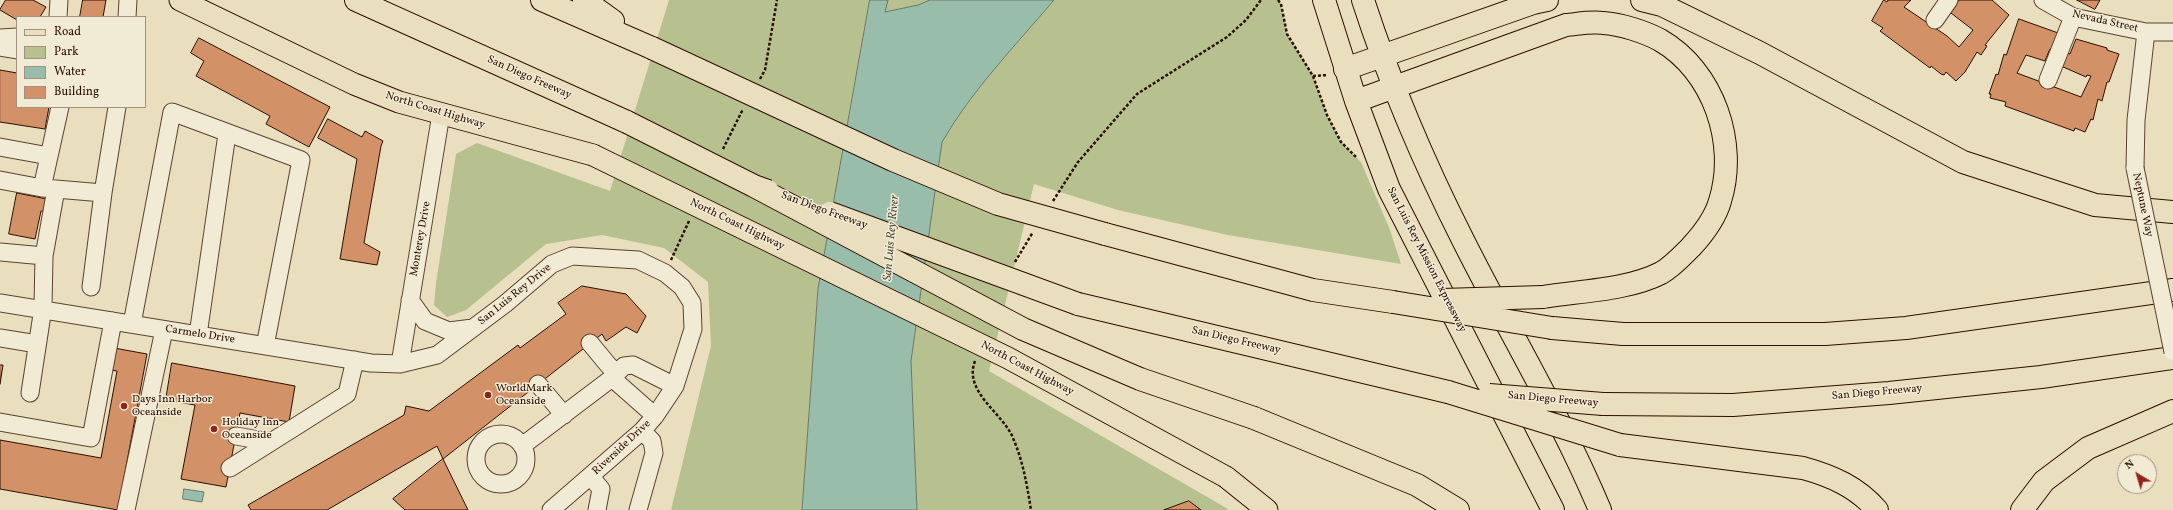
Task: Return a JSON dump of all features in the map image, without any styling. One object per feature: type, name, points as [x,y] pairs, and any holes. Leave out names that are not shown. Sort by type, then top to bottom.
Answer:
[{"type":"highway","name":"San Diego Freeway","points":[[356,0],[627,122],[754,186],[1078,304],[1448,392],[1603,404],[1733,405],[1889,393],[2041,377],[2173,358]]},
{"type":"highway","points":[[542,0],[652,48],[893,160],[998,204],[1312,290],[1552,328],[1623,334],[1826,334],[1906,328],[2173,290]]},
{"type":"highway","points":[[584,0],[652,48]]},
{"type":"highway","name":"San Luis Rey Mission Expressway","points":[[1324,0],[1356,101],[1389,189],[1553,510]]},
{"type":"highway","points":[[1363,0],[1381,56],[1393,87],[1463,240],[1583,469],[1600,510]]},
{"type":"highway","points":[[1345,69],[1547,0]]},
{"type":"highway","points":[[1642,0],[1662,5],[1754,50]]},
{"type":"highway","points":[[1664,0],[1754,50],[1964,162],[2095,205],[2173,212]]},
{"type":"highway","points":[[1356,101],[1566,25],[1603,22],[1630,29],[1660,40],[1679,54],[1692,67],[1713,99],[1721,120],[1726,152],[1726,178],[1720,202],[1708,226],[1683,255],[1662,272],[1635,283],[1543,297],[1393,302]]},
{"type":"highway","points":[[754,186],[1023,329],[1140,379],[1254,418],[1417,485],[1458,510]]},
{"type":"highway","points":[[1448,392],[1620,445],[1803,468],[1832,476],[1856,490],[1877,510]]},
{"type":"highway","points":[[2022,510],[2044,481],[2088,448],[2173,411]]},
{"type":"main road","name":"North Coast Highway","points":[[180,0],[354,84],[399,102],[593,155],[1008,358],[1226,478],[1266,510]]},
{"type":"street","points":[[58,16],[59,0]]},
{"type":"street","points":[[127,16],[128,0]]},
{"type":"street","points":[[1935,20],[1949,0]]},
{"type":"street","name":"Nevada Street","points":[[2043,0],[2073,17],[2146,32],[2173,32]]},
{"type":"street","points":[[2048,80],[2073,17]]},
{"type":"street","name":"Neptune Way","points":[[2146,32],[2136,120],[2135,168],[2173,352]]},
{"type":"street","points":[[0,38],[16,37]]},
{"type":"street","points":[[0,47],[16,50]]},
{"type":"street","points":[[30,393],[43,308],[44,256],[49,188],[49,156],[60,108]]},
{"type":"street","points":[[91,287],[102,193],[117,108]]},
{"type":"street","points":[[132,324],[172,112],[227,134],[301,160],[265,346]]},
{"type":"street","name":"Monterey Drive","points":[[400,364],[441,114]]},
{"type":"street","points":[[198,335],[227,134]]},
{"type":"street","points":[[0,147],[49,156]]},
{"type":"street","points":[[0,180],[49,188],[102,193]]},
{"type":"street","points":[[0,252],[44,256]]},
{"type":"street","name":"San Luis Rey Drive","points":[[400,364],[437,355],[506,304],[552,264],[572,256],[638,260],[665,273],[682,287],[692,304],[693,330]]},
{"type":"street","points":[[410,300],[425,321],[448,331],[474,328]]},
{"type":"street","name":"Carmelo Drive","points":[[0,303],[43,308],[164,330],[355,360],[400,364]]},
{"type":"street","points":[[0,422],[91,438],[113,321]]},
{"type":"street","points":[[126,510],[164,330]]},
{"type":"street","name":"Riverside Drive","points":[[551,510],[591,477],[642,431],[655,416],[675,386],[693,330]]},
{"type":"street","points":[[0,338],[37,344]]},
{"type":"street","points":[[590,343],[609,366],[614,375],[655,416]]},
{"type":"street","points":[[230,468],[347,394],[355,360]]},
{"type":"street","points":[[522,446],[564,415],[624,366],[633,364],[675,386]]},
{"type":"street","points":[[538,384],[564,415]]},
{"type":"street","points":[[638,510],[654,453],[652,441],[642,431]]},
{"type":"street","points":[[236,436],[271,442]]},
{"type":"street","points":[[591,477],[601,489],[597,510]]},
{"type":"path","points":[[758,83],[765,70],[777,0]]},
{"type":"path","points":[[1278,0],[1281,4],[1287,34],[1313,76],[1327,115],[1337,136],[1361,162]]},
{"type":"path","points":[[722,150],[746,102]]},
{"type":"path","points":[[665,273],[692,215]]},
{"type":"green space","points":[[669,0],[870,0],[818,289],[802,510],[671,510],[711,346],[708,282],[664,248],[602,235],[546,244],[466,310],[447,317],[434,305],[456,154],[477,143],[610,191]]},
{"type":"green space","points":[[888,0],[930,0],[918,5],[884,12]]},
{"type":"green space","points":[[1054,0],[1278,0],[1281,4],[1287,34],[1313,76],[1327,115],[1341,142],[1361,162],[1390,230],[1401,264],[1228,235],[1118,210],[1034,184],[989,371],[1228,509],[1226,510],[917,510],[911,361],[942,142],[980,86]]},
{"type":"water","name":"San Luis Rey River","points":[[870,0],[888,0],[885,12],[918,5],[930,0],[1054,0],[980,86],[942,142],[911,361],[917,510],[802,510],[818,289]]},
{"type":"water","points":[[184,489],[204,492],[202,502],[183,499]]},
{"type":"building","points":[[6,0],[33,0],[46,7],[41,16],[16,16],[16,19],[0,10]]},
{"type":"building","points":[[83,0],[106,0],[103,16],[80,16]]},
{"type":"building","points":[[1884,0],[1887,2],[1888,0],[1911,0],[1904,7],[1947,36],[1959,47],[1973,30],[1950,11],[1959,0],[1992,0],[2009,15],[1985,45],[1987,46],[1981,55],[1977,52],[1965,72],[1956,81],[1946,72],[1944,75],[1931,66],[1930,68],[1880,31],[1883,28],[1872,21]]},
{"type":"building","points":[[2077,0],[2100,0],[2095,9]]},
{"type":"building","points":[[2019,19],[2061,34],[2055,50],[2051,48],[2045,61],[2026,55],[2017,73],[2081,97],[2091,76],[2087,75],[2086,77],[2061,66],[2066,53],[2070,54],[2076,39],[2107,48],[2107,50],[2119,54],[2109,82],[2107,82],[2102,101],[2098,99],[2093,120],[2091,119],[2085,132],[2075,128],[2074,131],[2005,106],[2006,102],[1990,98],[1991,94],[1989,94],[1996,74],[1998,75],[2004,54],[2006,55]]},
{"type":"building","points":[[199,38],[330,107],[309,147],[266,124],[270,116],[196,76],[204,61],[191,53]]},
{"type":"building","points":[[0,70],[16,73],[16,108],[49,108],[45,129],[0,122]]},
{"type":"building","points":[[328,119],[362,137],[365,131],[383,141],[364,243],[380,252],[377,265],[340,259],[357,159],[318,138]]},
{"type":"building","points":[[17,193],[47,199],[45,211],[41,211],[35,239],[9,234]]},
{"type":"building","name":"WorldMark Oceanside","points":[[582,286],[626,294],[646,316],[637,333],[626,327],[606,341],[602,334],[443,459],[437,446],[327,510],[251,510],[248,505],[404,415],[406,406],[429,411],[518,345],[520,348],[566,314],[558,303]]},
{"type":"building","name":"Days Inn Harbor Oceanside","points":[[114,348],[147,354],[118,510],[0,489],[0,440],[101,458],[117,371],[110,370]]},
{"type":"building","name":"Holiday Inn Oceanside","points":[[172,363],[295,386],[289,422],[240,413],[226,487],[181,479],[195,405],[166,400]]},
{"type":"building","points":[[0,365],[3,365],[0,384]]},
{"type":"building","points":[[443,459],[468,510],[405,510],[393,499]]},
{"type":"building","points":[[1189,501],[1201,510],[1164,510]]},
{"type":"place","name":"WorldMark Oceanside","points":[[488,395]]},
{"type":"place","name":"Days Inn Harbor Oceanside","points":[[124,406]]},
{"type":"place","name":"Holiday Inn Oceanside","points":[[214,429]]}]
